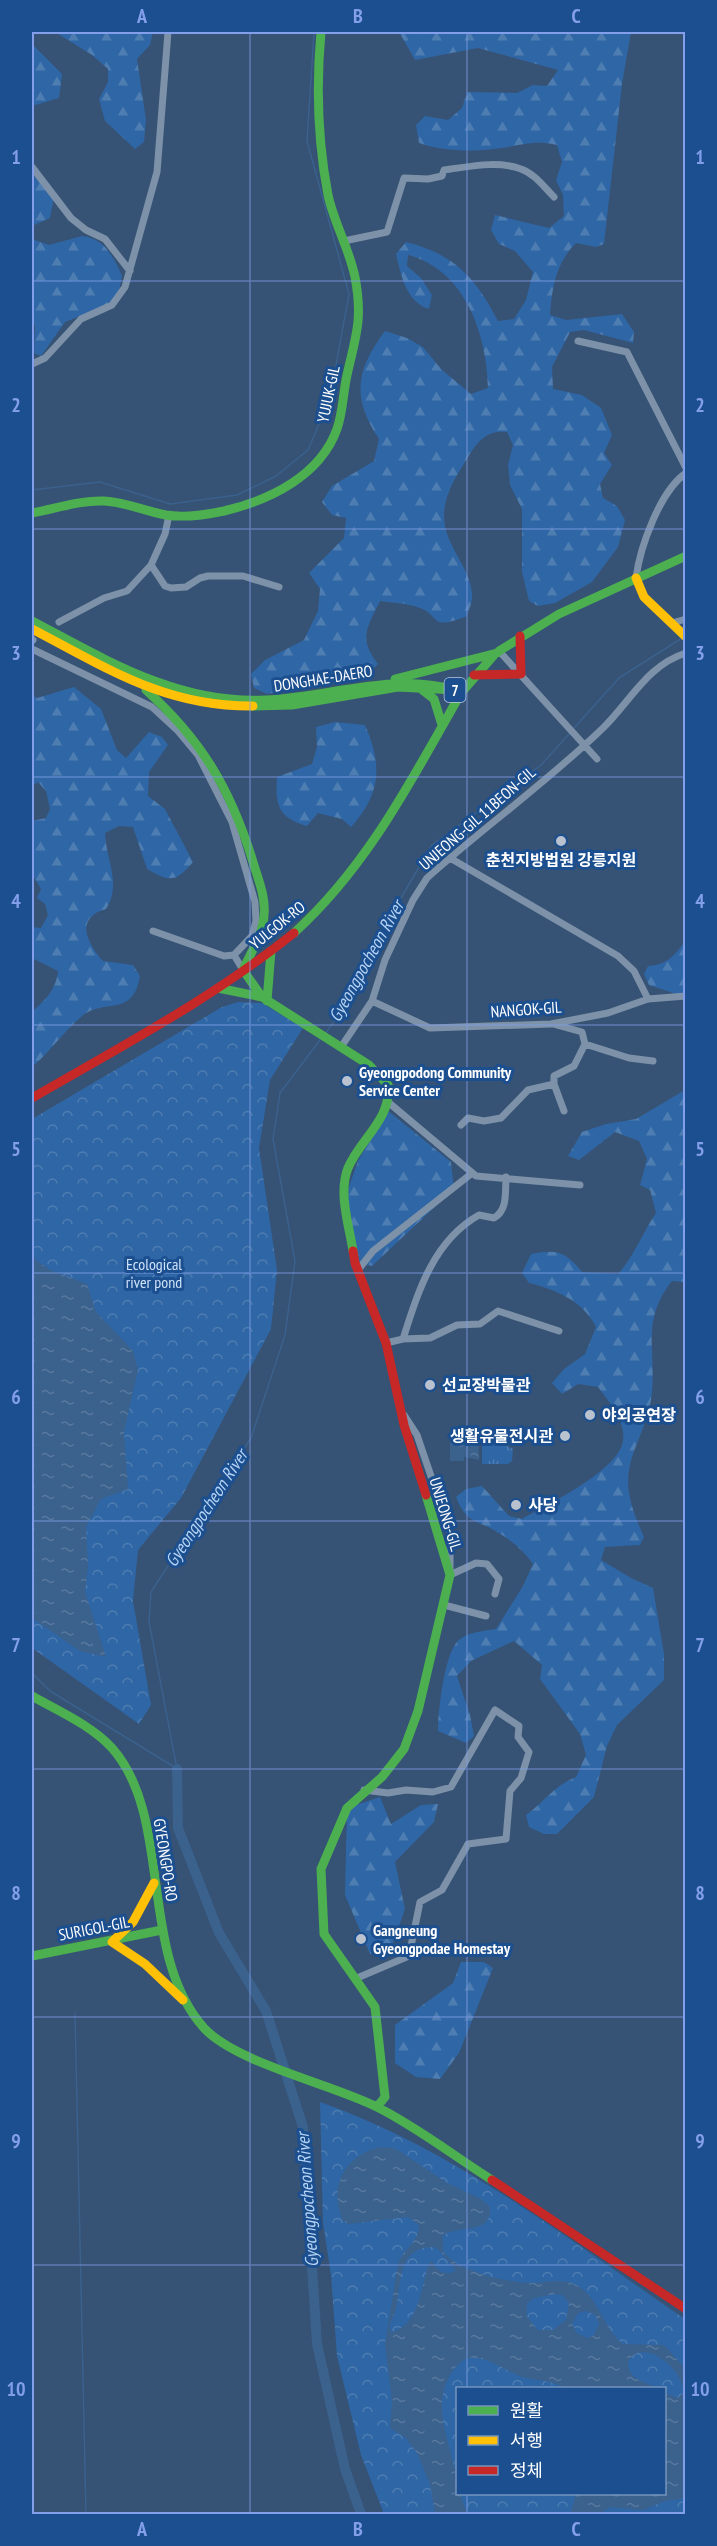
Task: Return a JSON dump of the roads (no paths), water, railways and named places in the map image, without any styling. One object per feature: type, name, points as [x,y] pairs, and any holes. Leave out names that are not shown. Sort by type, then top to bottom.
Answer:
[{"type":"main road","name":"YUJUK-GIL","points":[[32,513],[106,501],[169,515],[209,514],[242,506],[283,491],[313,466],[337,431],[357,337],[357,297],[353,268],[344,241],[333,220],[319,130],[318,82],[321,32]]},
{"type":"main road","name":"7","points":[[636,578],[648,567],[686,548]]},
{"type":"main road","name":"7","points":[[458,692],[498,652],[520,636],[636,578],[686,556]]},
{"type":"main road","points":[[636,578],[644,597],[686,638]]},
{"type":"main road","points":[[32,614],[57,634]]},
{"type":"main road","name":"DONGHAE-DAERO","points":[[32,621],[151,683],[205,698],[276,701],[370,685],[417,682],[445,686],[458,692]]},
{"type":"main road","name":"DONGHAE-DAERO","points":[[32,628],[139,684],[186,700],[242,708],[292,705],[371,690],[418,687],[458,692]]},
{"type":"main road","points":[[474,675],[520,674],[520,636]]},
{"type":"main road","points":[[32,638],[65,645]]},
{"type":"main road","name":"7","points":[[370,685],[498,652]]},
{"type":"main road","points":[[139,684],[173,712],[195,738],[215,766],[241,819],[264,898],[264,918],[243,970],[265,999]]},
{"type":"main road","points":[[418,687],[434,699],[442,725]]},
{"type":"main road","name":"YULGOK-RO","points":[[32,1098],[218,988],[271,951],[327,902],[353,870],[389,815],[442,725],[458,692]]},
{"type":"main road","points":[[265,999],[271,951]]},
{"type":"main road","points":[[218,988],[265,999],[339,1046],[383,1078],[388,1085],[388,1102]]},
{"type":"main road","name":"UNJEONG-GIL","points":[[377,2107],[385,2097],[375,2007],[357,1978],[324,1934],[321,1869],[347,1808],[364,1790],[382,1777],[404,1749],[418,1711],[450,1575],[428,1510],[386,1343],[358,1270],[344,1183],[348,1168],[374,1131],[388,1102]]},
{"type":"main road","name":"GYEONGPO-RO","points":[[32,1696],[91,1730],[118,1756],[129,1775],[143,1813],[162,1930],[183,2000],[206,2030],[239,2052],[314,2084],[377,2107],[568,2228],[686,2309]]},
{"type":"main road","points":[[155,1881],[133,1922],[112,1942],[145,1964],[183,2000]]},
{"type":"main road","name":"SURIGOL-GIL","points":[[32,1956],[112,1942],[162,1930]]},
{"type":"street","points":[[32,364],[45,358],[81,319],[112,305],[125,288],[158,172],[168,32]]},
{"type":"street","points":[[344,241],[387,232],[404,178],[428,179],[442,176],[444,170],[484,165],[521,168],[535,177],[554,197]]},
{"type":"street","points":[[32,167],[71,218],[86,230],[105,239],[130,271]]},
{"type":"street","points":[[578,341],[627,352],[686,468]]},
{"type":"street","points":[[636,578],[639,559],[646,539],[673,482],[686,473]]},
{"type":"street","points":[[59,622],[104,598],[127,591],[151,565],[165,534],[169,515]]},
{"type":"street","points":[[151,565],[165,586],[171,588],[186,587],[200,578],[219,576],[243,576],[279,587]]},
{"type":"street","points":[[674,626],[686,619]]},
{"type":"street","points":[[32,649],[152,707],[178,731],[198,755],[232,822],[255,902],[256,921],[252,936],[243,949],[234,956],[224,956],[200,945],[153,931]]},
{"type":"street","points":[[498,652],[597,759]]},
{"type":"street","name":"UNJEONG-GIL 11BEON-GIL","points":[[339,1046],[372,1001],[385,960],[413,900],[427,878],[603,728],[652,671],[673,657],[686,653]]},
{"type":"street","points":[[450,858],[618,956],[634,971],[648,999]]},
{"type":"street","points":[[234,956],[243,970]]},
{"type":"street","name":"NANGOK-GIL","points":[[372,1001],[430,1028],[550,1024],[608,1013],[648,999],[686,996]]},
{"type":"street","points":[[550,1024],[582,1032],[585,1044],[574,1066],[567,1071],[556,1073],[554,1084],[564,1111]]},
{"type":"street","points":[[585,1044],[629,1058],[653,1061]]},
{"type":"street","points":[[460,1125],[468,1118],[484,1121],[501,1118],[528,1090],[554,1084]]},
{"type":"street","points":[[388,1102],[471,1174],[580,1185]]},
{"type":"street","points":[[358,1270],[373,1251],[471,1174]]},
{"type":"street","points":[[402,1339],[426,1274],[449,1240],[479,1215],[494,1218],[501,1213],[505,1203],[506,1177]]},
{"type":"street","points":[[386,1343],[402,1339],[430,1338],[457,1325],[480,1324],[498,1311],[559,1331]]},
{"type":"street","points":[[450,1575],[476,1563],[487,1564],[499,1579],[495,1594]]},
{"type":"street","points":[[444,1605],[486,1616]]},
{"type":"street","points":[[357,1978],[409,1956],[420,1902],[442,1890],[468,1844],[506,1839],[510,1791],[521,1778],[529,1752],[518,1737],[519,1726],[495,1710],[451,1787],[433,1792],[406,1790],[388,1793],[364,1790]]},
{"type":"water","points":[[32,1257],[50,1270],[87,1284],[96,1312],[133,1351],[138,1370],[124,1432],[128,1489],[101,1499],[86,1527],[88,1567],[85,1592],[106,1657],[80,1651],[32,1618]]},
{"type":"water","points":[[450,1432],[478,1432],[479,1460],[464,1457],[464,1461],[450,1461]]},
{"type":"water","points":[[380,2147],[393,2148],[447,2183],[481,2199],[490,2207],[486,2222],[480,2226],[443,2235],[443,2251],[449,2258],[470,2270],[510,2281],[532,2283],[559,2281],[574,2284],[589,2296],[610,2329],[623,2344],[664,2345],[685,2368],[685,2498],[665,2501],[643,2510],[611,2507],[598,2514],[570,2514],[576,2495],[666,2495],[666,2393],[678,2398],[683,2393],[682,2383],[677,2374],[661,2358],[642,2352],[634,2355],[628,2362],[634,2377],[656,2387],[562,2387],[517,2375],[480,2358],[468,2358],[455,2368],[446,2383],[442,2398],[442,2414],[456,2474],[456,2495],[460,2495],[467,2514],[435,2514],[430,2484],[417,2453],[406,2438],[390,2428],[392,2402],[385,2344],[398,2264],[414,2241],[419,2225],[408,2217],[348,2224],[343,2221],[337,2196],[339,2185],[342,2175],[357,2158],[367,2151]],"holes":[[[433,2247],[438,2249],[456,2270],[445,2273],[439,2270],[432,2261],[429,2263],[414,2313],[401,2328],[391,2332],[389,2326],[395,2311],[403,2268],[407,2259],[421,2249]],[[562,2295],[569,2303],[566,2320],[553,2330],[538,2330],[527,2317],[527,2303],[534,2298]],[[586,2311],[595,2315],[599,2324],[594,2335],[587,2338],[577,2333],[572,2324],[578,2313]]]},
{"type":"waterway","points":[[32,490],[100,482],[170,504],[237,495],[276,476],[308,450],[330,398],[349,294],[307,141],[314,32]]},
{"type":"waterway","name":"Gyeongpocheon River","points":[[574,728],[619,678],[682,638]]},
{"type":"waterway","name":"Gyeongpocheon River","points":[[325,1034],[344,1007],[374,944],[432,845],[541,765],[569,734]]},
{"type":"waterway","name":"Gyeongpocheon River","points":[[177,1769],[149,1622],[151,1592],[251,1438],[285,1335],[295,1261],[273,1139],[280,1093],[320,1040]]},
{"type":"waterway","points":[[32,1673],[50,1691],[176,1768]]},
{"type":"waterway","name":"Gyeongpocheon River","points":[[177,1769],[178,1828],[219,1933],[266,2011],[303,2127],[317,2344],[345,2469],[361,2514]]},
{"type":"waterway","points":[[75,2013],[86,2514]]},
{"type":"place","name":"춘천지방법원 강릉지원","points":[[561,841]]},
{"type":"place","name":"Gyeongpodong Community Service Center","points":[[347,1081]]},
{"type":"place","name":"선교장박물관","points":[[430,1385]]},
{"type":"place","name":"야외공연장","points":[[590,1415]]},
{"type":"place","name":"생활유물전시관","points":[[565,1436]]},
{"type":"place","name":"사당","points":[[516,1505]]},
{"type":"place","name":"Gangneung Gyeongpodae Homestay","points":[[361,1939]]},
{"type":"park label","name":"Ecological river pond","points":[[154,1273]]}]
